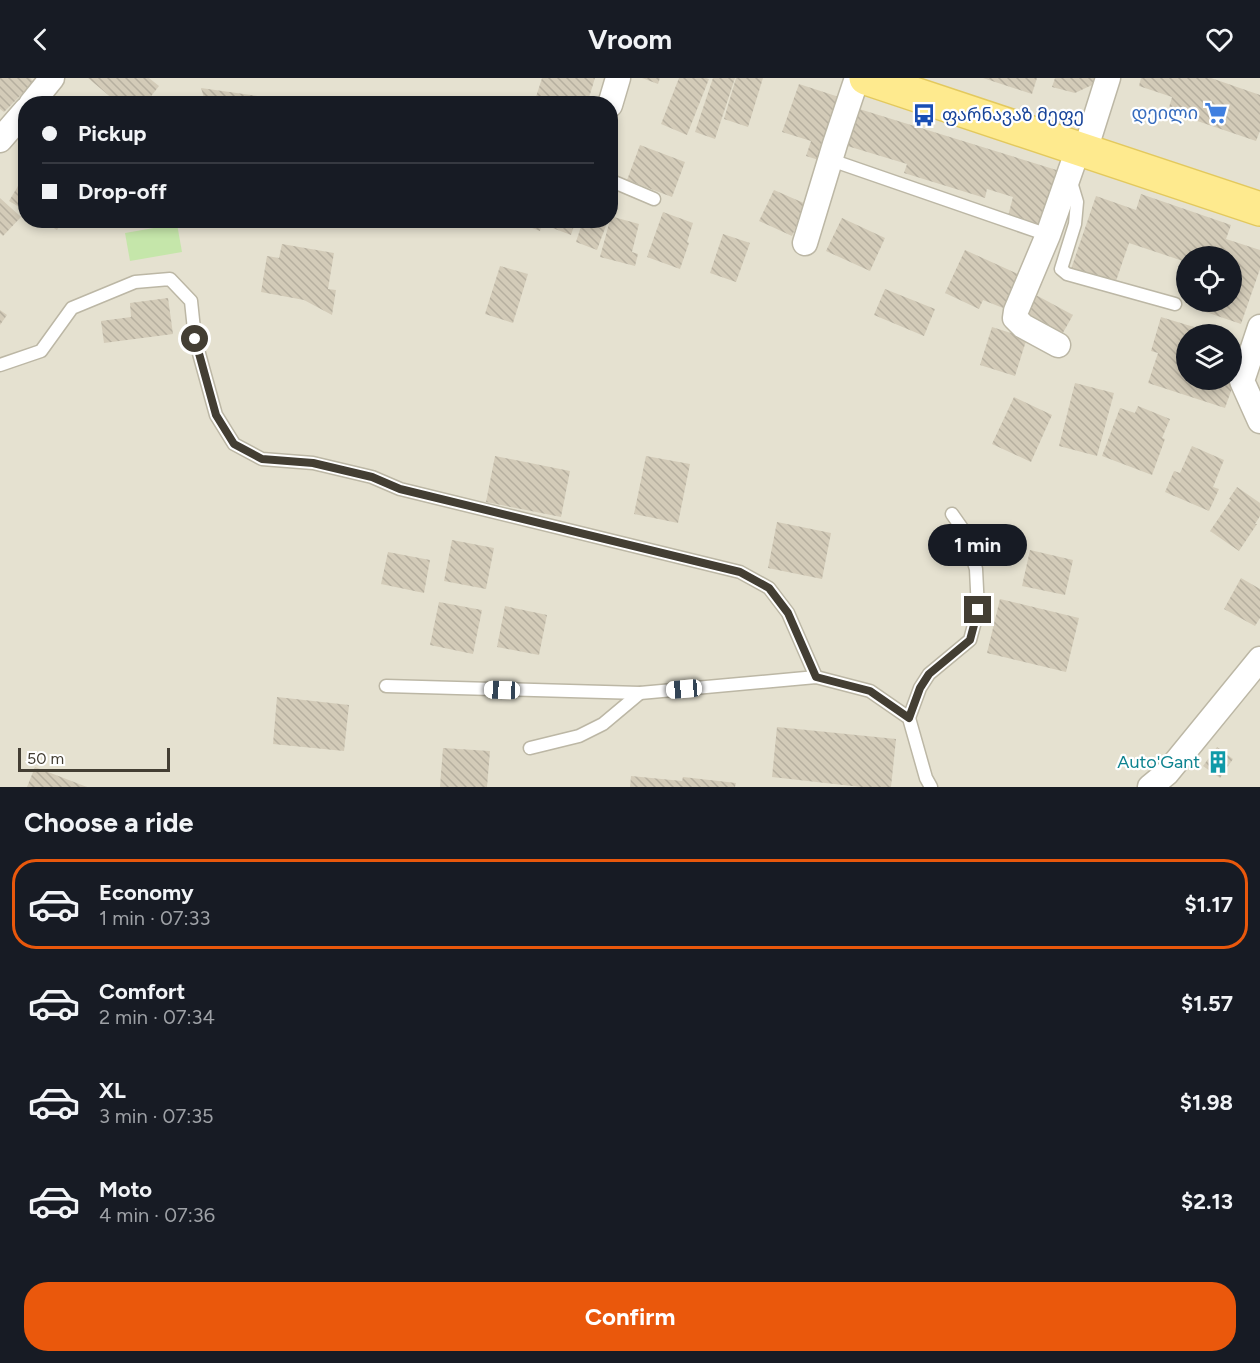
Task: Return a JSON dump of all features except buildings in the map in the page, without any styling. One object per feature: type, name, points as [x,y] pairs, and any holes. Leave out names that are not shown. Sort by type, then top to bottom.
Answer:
[{"type":"main road","points":[[866,78],[1079,153],[1260,209]]},
{"type":"main road","points":[[923,78],[1079,153],[1260,191]]},
{"type":"street","points":[[37,96],[52,78]]},
{"type":"street","points":[[613,96],[618,78]]},
{"type":"street","points":[[805,243],[858,78]]},
{"type":"street","points":[[1058,345],[1023,326],[1015,318],[1016,310],[1048,235],[1108,78]]},
{"type":"street","points":[[0,140],[18,119]]},
{"type":"street","points":[[1260,327],[1242,381],[1260,421]]},
{"type":"street","points":[[1150,787],[1167,773],[1260,659]]},
{"type":"lane","points":[[1079,153],[1075,224],[1061,269],[1067,274],[1175,304]]},
{"type":"lane","points":[[831,160],[1048,235]]},
{"type":"lane","points":[[618,184],[654,199]]},
{"type":"lane","points":[[0,365],[41,351],[72,308],[135,282],[170,279],[190,301],[195,339],[216,415],[234,444],[262,459],[313,463],[372,477],[400,489],[740,572],[769,588],[788,613],[816,677]]},
{"type":"lane","points":[[931,787],[926,778],[909,718],[920,688],[929,674],[970,640],[978,610],[976,569],[964,531],[952,514]]},
{"type":"lane","points":[[386,686],[640,693],[816,677],[870,691],[909,718]]},
{"type":"lane","points":[[530,748],[579,736],[603,724],[640,693]]},
{"type":"shaded area","points":[[0,78],[1260,78],[1260,787],[0,787]]},
{"type":"green space","points":[[154,228],[178,228],[182,252],[130,261],[125,233]]},
{"type":"place","name":"დეილი","points":[[1216,113]]},
{"type":"place","name":"ფარნავაზ მეფე","points":[[924,115]]},
{"type":"place","name":"Auto'Gant","points":[[1218,762]]},
{"type":"route","points":[[195,339],[216,415],[234,444],[262,459],[313,463],[372,477],[400,489],[740,572],[769,588],[788,613],[816,677],[870,691],[909,718],[920,688],[929,674],[970,640],[978,610]]}]
